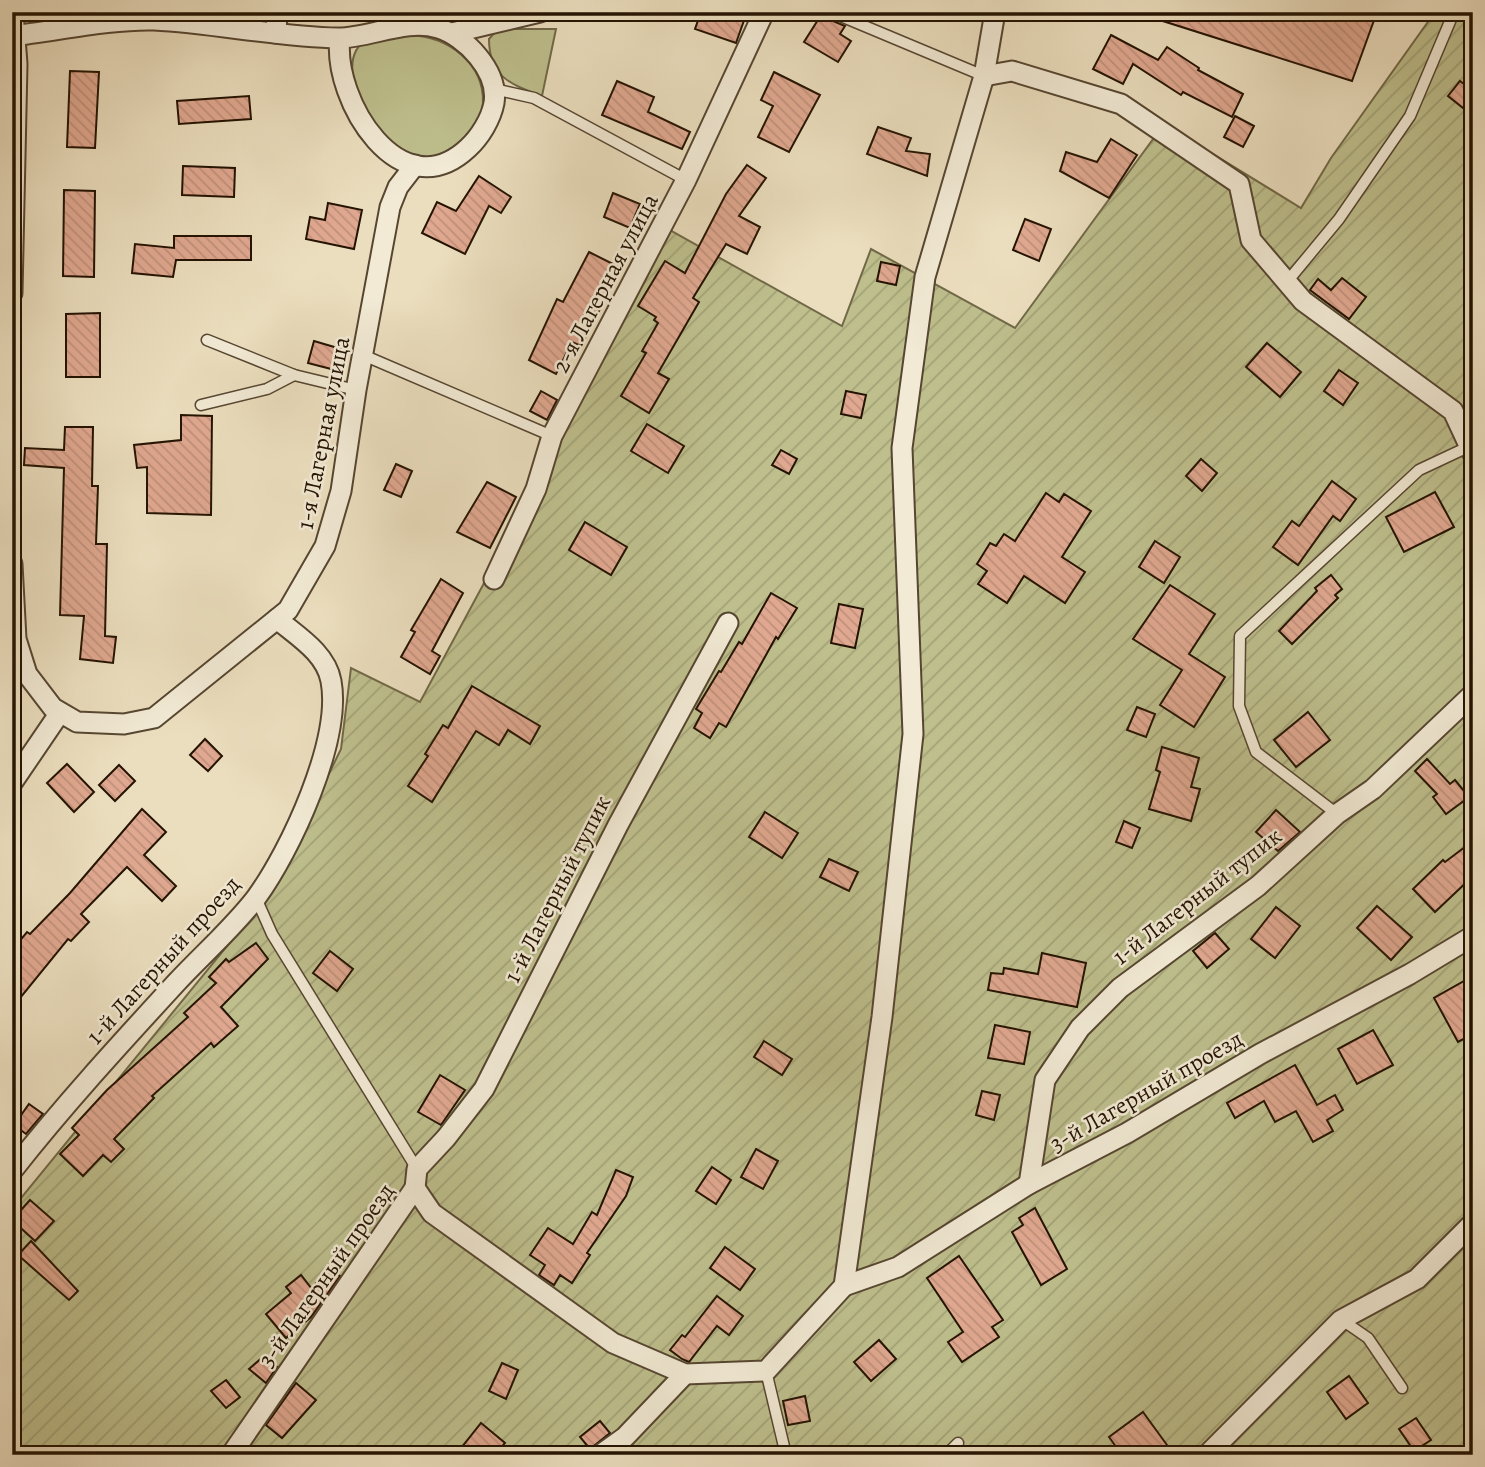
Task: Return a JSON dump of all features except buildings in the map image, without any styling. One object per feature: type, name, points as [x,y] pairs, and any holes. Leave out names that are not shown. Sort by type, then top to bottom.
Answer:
[{"type":"street","points":[[12,293],[13,12]]},
{"type":"street","points":[[276,33],[277,12]]},
{"type":"street","points":[[452,33],[540,12]]},
{"type":"street","name":"2-я Лагерная улица","points":[[494,579],[536,489],[552,436],[686,180],[764,12]]},
{"type":"street","points":[[600,1455],[625,1437],[685,1374],[766,1371],[844,1286],[882,1017],[913,734],[902,448],[925,277],[984,76],[995,12]]},
{"type":"street","points":[[14,36],[153,20],[340,38],[407,27],[434,26],[452,33],[480,58],[494,89],[494,103],[477,139],[460,156],[437,166],[415,165],[399,160],[382,148],[355,110],[342,75],[340,38]]},
{"type":"street","points":[[984,76],[1012,71],[1121,104],[1240,184],[1251,240],[1286,283],[1303,301],[1453,411],[1471,451]]},
{"type":"street","name":"1-я Лагерная улица","points":[[59,714],[77,722],[124,724],[154,718],[288,610],[325,546],[341,491],[356,390],[390,207],[398,187],[415,165]]},
{"type":"street","points":[[12,564],[16,639],[27,674],[59,714],[12,783]]},
{"type":"street","name":"1-й Лагерный проезд","points":[[12,1171],[66,1102],[256,897],[293,833],[316,779],[334,716],[331,679],[320,655],[276,619]]},
{"type":"street","name":"1-й Лагерный тупик","points":[[416,1179],[484,1089],[611,836],[728,624]]},
{"type":"street","name":"1-й Лагерный тупик","points":[[1029,1184],[1045,1080],[1080,1028],[1120,988],[1258,886],[1337,814],[1373,789],[1473,694]]},
{"type":"street","name":"3-й Лагерный проезд","points":[[844,1286],[898,1267],[1029,1184],[1127,1133],[1260,1054],[1410,974],[1473,936]]},
{"type":"street","name":"3-й Лагерный проезд","points":[[416,1179],[432,1213],[612,1343],[685,1374]]},
{"type":"street","name":"3-й Лагерный проезд","points":[[231,1455],[416,1179]]},
{"type":"street","points":[[1208,1455],[1341,1320],[1418,1279],[1473,1223]]},
{"type":"lane","points":[[831,12],[984,76]]},
{"type":"lane","points":[[1286,283],[1339,219],[1410,117],[1454,12]]},
{"type":"lane","points":[[494,89],[534,98],[686,180]]},
{"type":"lane","points":[[207,340],[294,376],[356,390]]},
{"type":"lane","points":[[363,355],[552,436]]},
{"type":"lane","points":[[201,405],[267,388],[294,376]]},
{"type":"lane","points":[[1337,814],[1256,752],[1238,706],[1240,636],[1419,470],[1471,451]]},
{"type":"lane","points":[[256,897],[272,934],[416,1179]]},
{"type":"lane","points":[[1341,1320],[1368,1338],[1402,1388]]},
{"type":"lane","points":[[766,1371],[786,1455]]},
{"type":"lane","points":[[946,1455],[958,1443]]},
{"type":"green space","points":[[1435,12],[1473,12],[1473,1455],[12,1455],[12,1209],[272,891],[341,749],[351,668],[420,702],[483,585],[551,435],[657,223],[842,326],[871,249],[1015,328],[1164,124],[1301,208],[1331,158]]},
{"type":"green space","points":[[556,29],[542,96],[503,77],[493,62],[489,39],[496,31]]},
{"type":"green space","points":[[410,35],[438,41],[461,54],[477,75],[482,88],[482,111],[473,134],[433,159],[417,158],[400,150],[384,135],[359,97],[353,77],[353,59],[361,44]]}]
